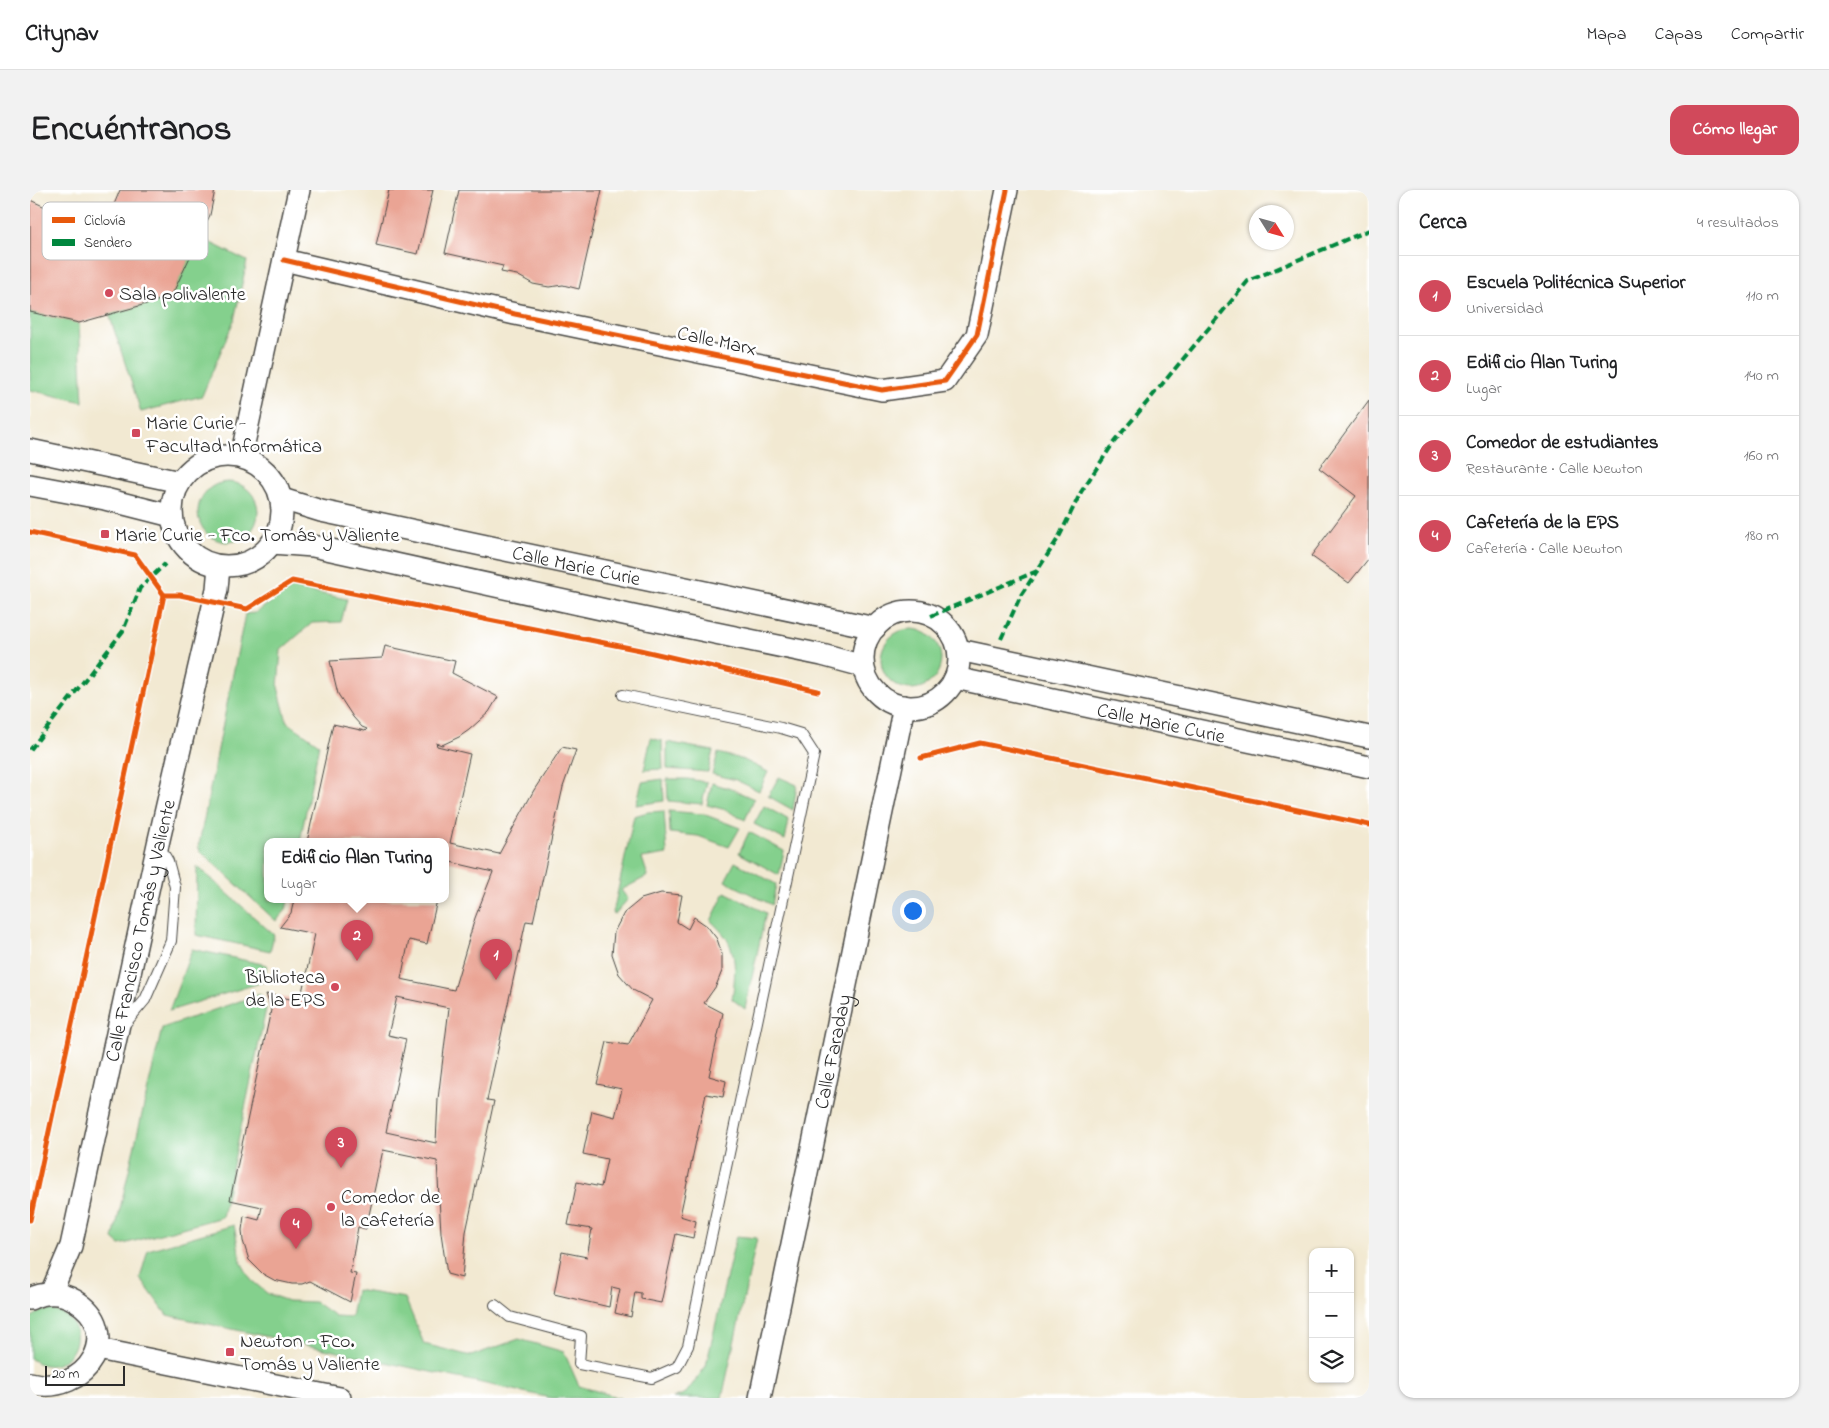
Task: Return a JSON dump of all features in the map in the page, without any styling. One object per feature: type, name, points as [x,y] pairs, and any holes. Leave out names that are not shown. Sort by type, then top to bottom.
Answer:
[{"type":"street","points":[[241,457],[300,190]]},
{"type":"street","name":"Calle Marx","points":[[284,260],[514,314],[882,390],[945,381],[977,335],[1008,190]]},
{"type":"street","points":[[30,450],[180,482]]},
{"type":"street","points":[[224,456],[241,457],[255,463],[267,472],[276,485],[282,499],[283,514],[280,529],[272,543],[255,560],[244,564],[220,566],[202,561],[187,550],[176,534],[172,516],[173,498],[180,482],[192,468],[206,460],[224,456]]},
{"type":"street","points":[[30,485],[105,499],[172,516]]},
{"type":"street","name":"Calle Marie Curie","points":[[282,499],[321,511],[875,628]]},
{"type":"street","name":"Calle Marie Curie","points":[[272,543],[313,546],[822,655],[863,666]]},
{"type":"street","name":"Calle Francisco Tomás y Valiente","points":[[52,1293],[71,1246],[158,844],[217,589],[220,566]]},
{"type":"street","points":[[916,611],[944,623],[953,635],[959,650],[959,664],[955,678],[947,691],[934,701],[920,706],[904,706],[889,701],[876,692],[867,678],[863,666],[866,645],[875,628],[886,618],[901,612],[916,611]]},
{"type":"street","name":"Calle Marie Curie","points":[[959,650],[1369,737]]},
{"type":"street","name":"Calle Marie Curie","points":[[955,678],[1369,767]]},
{"type":"street","name":"Calle Faraday","points":[[760,1398],[904,706]]},
{"type":"street","points":[[30,1299],[52,1293],[68,1296],[82,1304],[93,1317],[98,1332],[98,1349],[93,1364],[84,1376],[70,1384],[55,1388],[36,1389]]},
{"type":"street","points":[[98,1349],[340,1398]]},
{"type":"lane","points":[[495,1305],[510,1317],[581,1336],[579,1364],[652,1378],[677,1368],[688,1346],[812,764],[814,754],[800,734],[781,728],[623,695]]},
{"type":"lane","points":[[117,1033],[145,1000],[171,941],[175,888],[168,861],[158,844]]},
{"type":"green space","points":[[208,242],[247,261],[234,320],[202,396],[141,412],[109,314],[171,297],[188,260],[208,260]]},
{"type":"green space","points":[[30,312],[79,323],[83,402],[30,390]]},
{"type":"green space","points":[[228,482],[245,487],[253,495],[258,512],[253,529],[245,537],[228,542],[211,537],[203,529],[198,512],[203,495],[211,487]]},
{"type":"green space","points":[[292,588],[347,599],[341,622],[312,623],[281,650],[278,687],[287,722],[319,744],[301,838],[264,838],[264,903],[287,903],[286,910],[276,921],[198,849],[245,614],[255,613]]},
{"type":"green space","points":[[911,629],[927,634],[932,638],[936,643],[941,659],[936,675],[932,680],[927,684],[911,689],[895,684],[890,680],[886,675],[881,659],[886,643],[890,638],[895,634]]},
{"type":"green space","points":[[651,738],[662,741],[663,769],[644,770]]},
{"type":"green space","points":[[667,742],[713,751],[708,772],[667,769]]},
{"type":"green space","points":[[718,753],[744,760],[768,772],[759,791],[736,780],[712,774]]},
{"type":"green space","points":[[779,777],[797,785],[793,810],[768,796]]},
{"type":"green space","points":[[663,779],[664,801],[636,805],[642,782]]},
{"type":"green space","points":[[667,779],[707,782],[702,804],[668,801]]},
{"type":"green space","points":[[712,783],[754,799],[745,820],[726,810],[707,805]]},
{"type":"green space","points":[[764,806],[789,820],[785,840],[754,824]]},
{"type":"green space","points":[[664,811],[667,854],[642,858],[648,876],[621,890],[628,899],[615,914],[613,913],[634,816],[648,812]]},
{"type":"green space","points":[[669,811],[703,814],[740,828],[729,847],[698,836],[670,833]]},
{"type":"green space","points":[[749,832],[784,851],[779,875],[739,853]]},
{"type":"green space","points":[[735,862],[776,884],[772,905],[725,881]]},
{"type":"green space","points":[[197,866],[274,935],[270,951],[196,935]]},
{"type":"green space","points":[[725,892],[766,913],[745,1009],[732,999],[734,959],[729,943],[711,921]]},
{"type":"green space","points":[[192,949],[267,965],[263,982],[169,1011]]},
{"type":"green space","points":[[260,994],[266,1009],[222,1217],[120,1245],[113,1239],[162,1028]]},
{"type":"green space","points":[[234,1225],[241,1262],[251,1280],[268,1294],[288,1301],[315,1302],[335,1316],[351,1317],[356,1290],[405,1298],[424,1344],[471,1356],[519,1339],[564,1352],[579,1386],[621,1398],[551,1398],[167,1315],[140,1278],[148,1250]]},
{"type":"green space","points":[[736,1236],[757,1238],[722,1398],[673,1398],[686,1393],[706,1366]]},
{"type":"green space","points":[[52,1310],[67,1317],[74,1327],[76,1338],[73,1349],[66,1359],[56,1364],[44,1365],[30,1358],[30,1318],[42,1311]]},
{"type":"building","points":[[120,190],[215,190],[208,219],[208,202],[115,202]]},
{"type":"building","points":[[389,190],[433,190],[418,254],[376,245]]},
{"type":"building","points":[[459,190],[602,190],[579,289],[563,285],[549,287],[533,284],[517,275],[501,272],[503,266],[445,253]]},
{"type":"building","points":[[30,200],[42,205],[42,260],[189,260],[171,297],[79,323],[30,312]]},
{"type":"building","points":[[1369,400],[1369,558],[1349,583],[1311,556],[1356,496],[1319,468]]},
{"type":"building","points":[[385,646],[455,661],[452,673],[498,697],[489,712],[469,730],[442,745],[436,743],[437,746],[470,754],[450,843],[499,854],[534,790],[562,747],[576,750],[563,787],[533,922],[526,921],[487,1100],[494,1101],[466,1232],[462,1278],[447,1274],[441,1233],[437,1161],[383,1150],[366,1229],[358,1227],[350,1273],[356,1274],[350,1302],[310,1281],[302,1284],[292,1284],[274,1280],[263,1274],[249,1260],[243,1241],[242,1230],[244,1216],[259,1220],[262,1207],[230,1200],[271,1010],[266,994],[300,1001],[315,934],[280,927],[291,913],[293,903],[436,903],[427,944],[409,940],[401,979],[454,990],[475,918],[493,872],[449,862],[449,838],[308,838],[333,724],[365,731],[367,729],[362,727],[353,717],[338,694],[330,661],[382,658]],"holes":[[[397,997],[449,1008],[438,1099],[436,1143],[386,1132],[406,1039],[388,1035]]]},
{"type":"building","points":[[661,893],[682,895],[677,922],[688,929],[694,917],[707,926],[717,939],[722,954],[722,971],[716,986],[704,1003],[723,1013],[709,1076],[726,1081],[723,1097],[706,1094],[680,1216],[696,1221],[693,1238],[676,1234],[661,1303],[641,1299],[641,1293],[635,1292],[631,1317],[615,1313],[620,1289],[612,1287],[609,1307],[554,1294],[562,1252],[587,1257],[592,1229],[568,1225],[577,1182],[601,1187],[607,1159],[583,1154],[592,1111],[615,1117],[622,1089],[597,1084],[607,1042],[628,1045],[652,1000],[633,990],[619,974],[612,954],[614,932],[624,913],[641,899]]},
{"type":"marked path","points":[[931,616],[1037,571],[1059,537],[1081,492],[1114,442],[1248,281],[1369,230]]},
{"type":"marked path","points":[[30,750],[123,631],[140,588],[165,564]]},
{"type":"marked path","points":[[1001,639],[1021,595],[1037,571]]},
{"type":"cycle path","points":[[284,260],[515,314],[882,390],[945,381],[977,335],[1007,190]]},
{"type":"cycle path","points":[[30,532],[135,555],[164,595]]},
{"type":"cycle path","points":[[30,1220],[164,595],[180,595],[247,609],[292,581],[640,650],[818,691]]},
{"type":"cycle path","points":[[921,758],[980,743],[1369,825]]},
{"type":"place","name":"Sala polivalente","points":[[109,293]]},
{"type":"place","name":"Marie Curie - Facultad Informática","points":[[136,433]]},
{"type":"place","name":"Marie Curie - Fco. Tomás y Valiente","points":[[105,534]]},
{"type":"place","name":"Edificio Alan Turing","points":[[357,961]]},
{"type":"place","name":"Escuela Politécnica Superior","points":[[496,980]]},
{"type":"place","name":"Biblioteca de la EPS","points":[[335,987]]},
{"type":"place","name":"Comedor de estudiantes","points":[[341,1168]]},
{"type":"place","name":"Comedor de la cafetería","points":[[331,1207]]},
{"type":"place","name":"Cafetería de la EPS","points":[[296,1249]]},
{"type":"place","name":"Newton - Fco. Tomás y Valiente","points":[[230,1352]]}]
